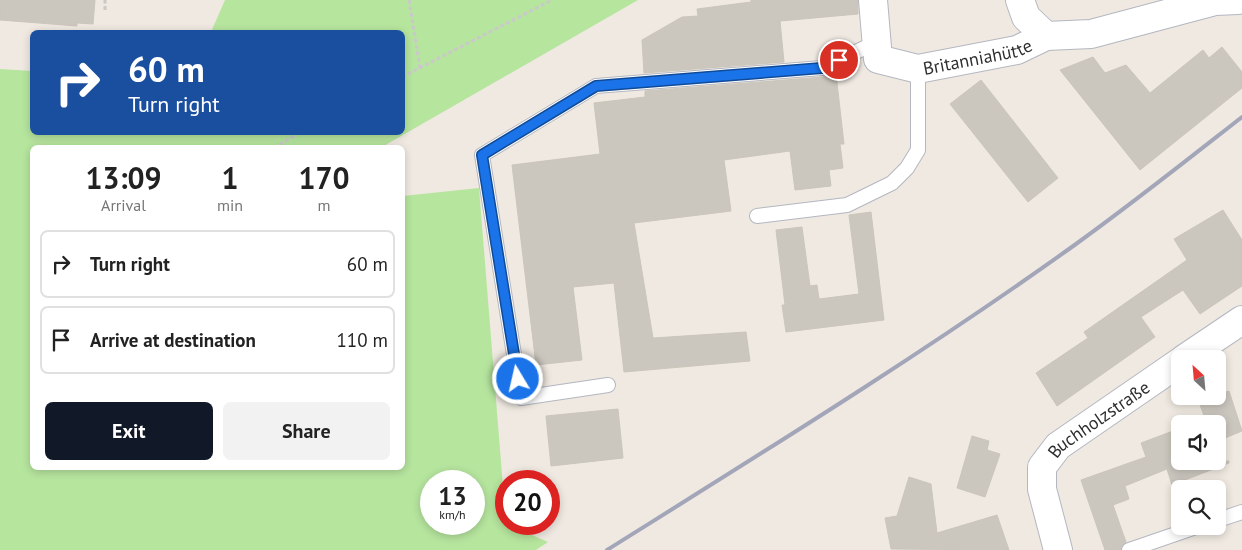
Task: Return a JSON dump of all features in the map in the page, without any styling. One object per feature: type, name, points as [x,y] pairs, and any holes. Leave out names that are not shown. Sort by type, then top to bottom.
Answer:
[{"type":"street","name":"Britanniahütte","points":[[873,0],[878,59],[918,69],[1016,50],[1046,36]]},
{"type":"street","points":[[1020,0],[1026,17],[1046,36],[1091,34],[1215,1],[1238,0]]},
{"type":"street","points":[[1197,350],[1242,320]]},
{"type":"street","name":"Buchholzstraße","points":[[1058,550],[1042,489],[1042,467],[1058,446],[1171,368]]},
{"type":"lane","points":[[608,385],[521,398],[482,155],[596,86],[822,68],[877,42]]},
{"type":"lane","points":[[757,216],[847,205],[892,184],[908,168],[918,150],[918,69]]},
{"type":"lane","points":[[1226,517],[1242,512]]},
{"type":"lane","points":[[1129,550],[1173,535]]},
{"type":"path","points":[[105,10],[106,0]]},
{"type":"path","points":[[409,0],[420,68]]},
{"type":"path","points":[[405,76],[552,0]]},
{"type":"path","points":[[279,145],[297,135]]},
{"type":"green space","points":[[225,0],[638,0],[405,134],[405,30],[212,30]]},
{"type":"green space","points":[[0,69],[30,71],[30,135],[403,135],[385,145],[30,145],[30,470],[405,470],[405,196],[479,188],[502,470],[495,470],[495,535],[532,535],[548,542],[536,550],[0,550]]},
{"type":"building","points":[[0,0],[95,0],[93,24],[77,23],[77,26],[0,20]]},
{"type":"building","points":[[751,0],[858,0],[858,14],[780,21],[784,62],[644,73],[642,40],[682,17],[698,16],[697,9],[751,2]]},
{"type":"building","points":[[1222,47],[1242,72],[1242,88],[1140,170],[1060,70],[1093,57],[1105,73],[1126,65],[1150,93],[1203,50],[1209,58]]},
{"type":"building","points":[[836,74],[844,144],[840,144],[843,168],[829,170],[831,186],[795,190],[790,151],[724,160],[731,211],[634,223],[653,338],[746,332],[750,361],[624,372],[614,283],[573,287],[582,360],[536,365],[512,165],[600,154],[594,103],[645,97],[645,91],[823,77]]},
{"type":"building","points":[[981,80],[1058,178],[1028,202],[950,104]]},
{"type":"building","points":[[1223,210],[1242,240],[1242,286],[1200,314],[1183,290],[1141,317],[1155,337],[1057,406],[1036,373],[1088,338],[1084,332],[1187,260],[1174,239]]},
{"type":"building","points":[[871,212],[884,320],[786,332],[782,305],[785,305],[776,230],[802,227],[810,286],[817,285],[819,299],[859,294],[849,215]]},
{"type":"building","points":[[1229,391],[1242,431],[1226,438],[1226,415],[1204,415],[1200,405],[1226,405],[1226,392]]},
{"type":"building","points":[[618,409],[623,458],[551,466],[546,416]]},
{"type":"building","points":[[1171,432],[1171,470],[1211,470],[1185,480],[1171,480],[1171,482],[1167,469],[1125,486],[1129,499],[1113,505],[1126,542],[1120,550],[1105,550],[1081,480],[1146,457],[1141,443]]},
{"type":"building","points":[[972,436],[989,441],[987,450],[1000,454],[985,497],[957,488]]},
{"type":"building","points":[[909,477],[931,484],[937,533],[997,515],[1009,550],[891,549],[885,518],[897,516]]},
{"type":"railway","points":[[607,550],[844,401],[961,324],[1097,229],[1242,117]]},
{"type":"route","points":[[518,379],[482,155],[596,86],[822,68],[839,60]]}]
